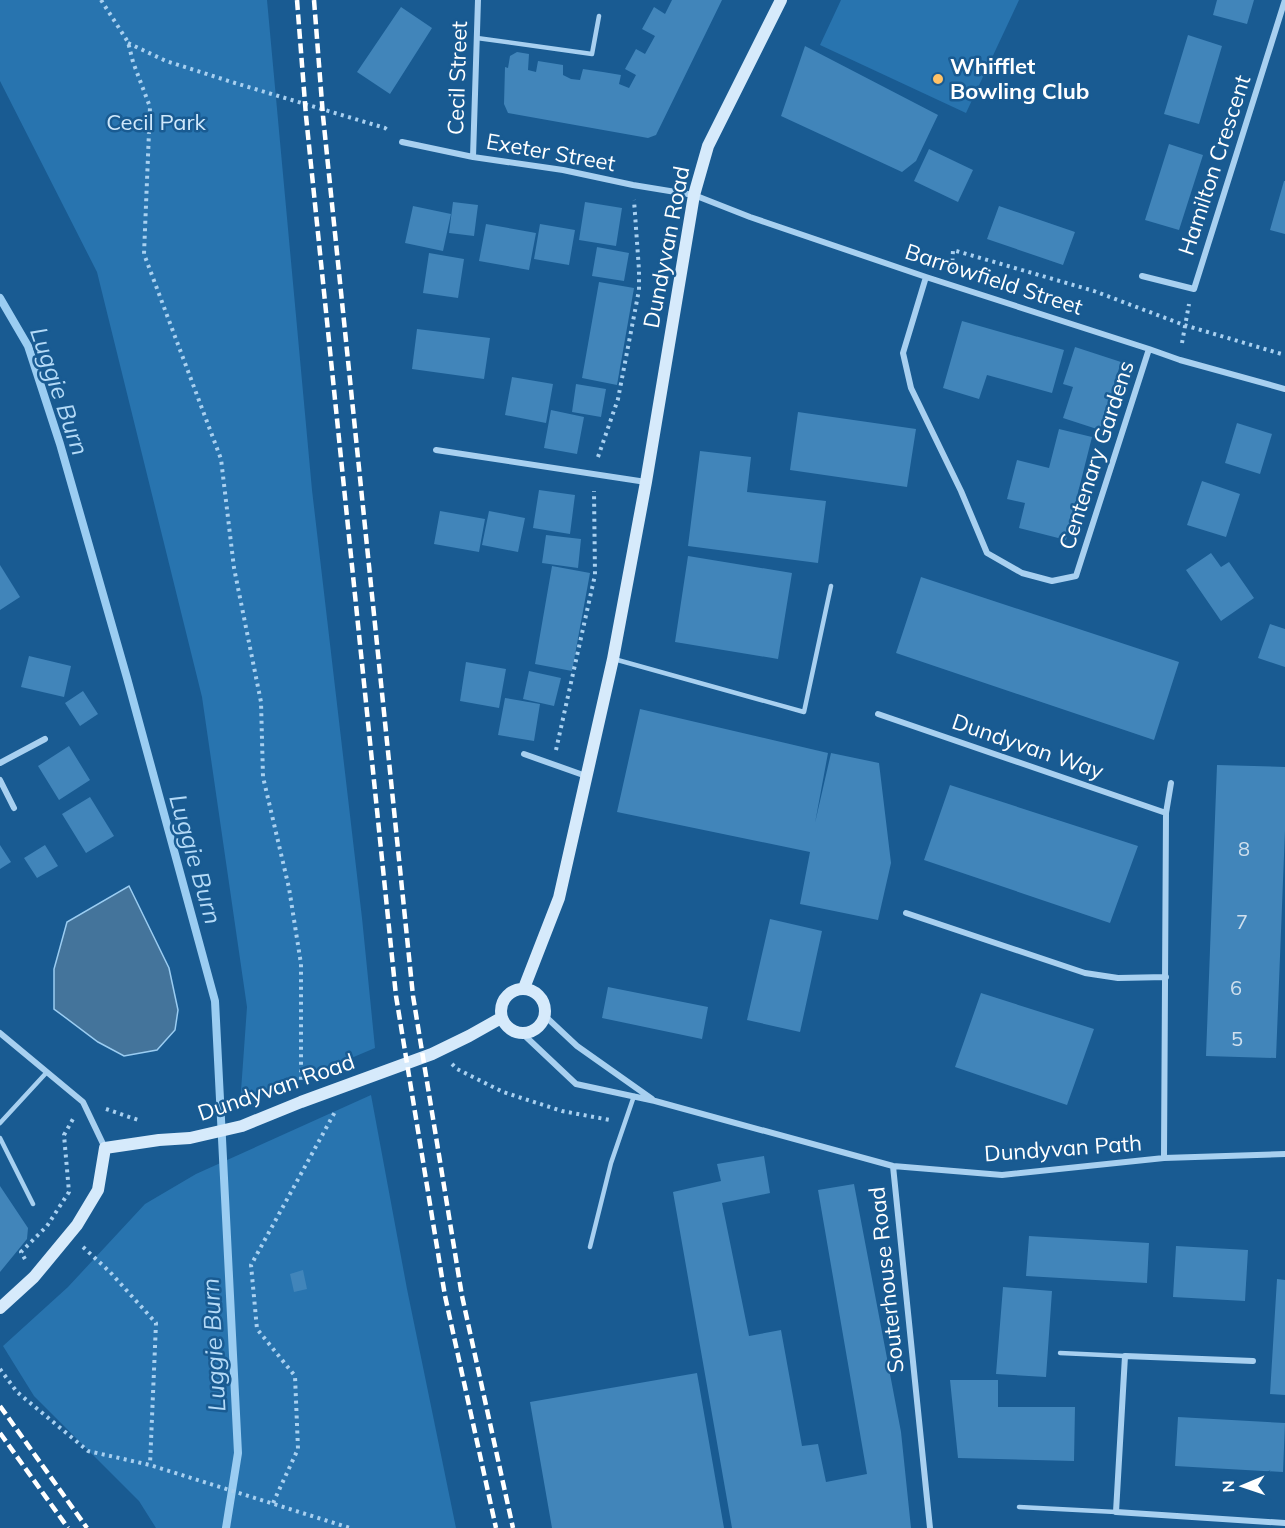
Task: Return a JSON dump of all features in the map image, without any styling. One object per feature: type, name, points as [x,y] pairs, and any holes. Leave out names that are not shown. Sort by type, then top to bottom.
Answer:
[{"type":"main road","name":"Dundyvan Road","points":[[524,988],[559,898],[613,659],[646,482],[694,195],[708,146],[781,0]]},
{"type":"main road","points":[[524,988],[538,994],[543,1000],[545,1016],[538,1028],[523,1034],[506,1026],[501,1018],[501,1010],[504,999],[510,993],[524,988]]},
{"type":"main road","name":"Dundyvan Road","points":[[105,1148],[190,1138],[242,1126],[441,1050],[501,1018]]},
{"type":"main road","points":[[0,1308],[34,1277],[77,1225],[98,1190],[105,1148]]},
{"type":"street","name":"Cecil Street","points":[[473,157],[478,0]]},
{"type":"street","name":"Hamilton Crescent","points":[[1142,276],[1194,289],[1285,0]]},
{"type":"street","name":"Exeter Street","points":[[402,142],[473,157],[563,170],[694,195]]},
{"type":"street","name":"Barrowfield Street","points":[[694,195],[750,217],[926,277],[1180,360],[1285,388]]},
{"type":"street","name":"Centenary Gardens","points":[[926,277],[903,353],[911,388],[961,491],[987,553],[1022,573],[1052,581],[1076,576],[1149,349]]},
{"type":"street","points":[[436,450],[646,482]]},
{"type":"street","name":"Dundyvan Way","points":[[878,714],[1166,813]]},
{"type":"street","points":[[0,764],[45,739]]},
{"type":"street","points":[[524,754],[586,776]]},
{"type":"street","points":[[0,780],[14,808]]},
{"type":"street","points":[[1164,1158],[1166,813],[1171,783]]},
{"type":"street","points":[[906,913],[1085,973],[1118,978],[1166,977]]},
{"type":"street","name":"Souterhouse Road","points":[[545,1016],[577,1046],[655,1101]]},
{"type":"street","points":[[0,1033],[83,1102],[105,1148]]},
{"type":"street","name":"Souterhouse Road","points":[[523,1034],[576,1084],[655,1101],[893,1166],[930,1528]]},
{"type":"street","name":"Dundyvan Path","points":[[893,1166],[1002,1175],[1164,1158],[1285,1154]]},
{"type":"street","points":[[1253,1361],[1125,1356],[1116,1512],[1285,1523]]},
{"type":"lane","points":[[477,38],[592,54],[599,16]]},
{"type":"lane","points":[[613,659],[804,712],[831,586]]},
{"type":"lane","points":[[0,1123],[47,1072]]},
{"type":"lane","points":[[590,1246],[611,1163],[634,1096]]},
{"type":"lane","points":[[0,1138],[33,1204]]},
{"type":"lane","points":[[1060,1353],[1125,1356]]},
{"type":"lane","points":[[1019,1507],[1116,1512]]},
{"type":"path","points":[[101,0],[128,42],[150,107],[144,254],[221,459],[234,568],[261,702],[263,777],[289,888],[301,964],[301,1102]]},
{"type":"path","points":[[128,42],[176,64],[385,128],[402,142]]},
{"type":"path","points":[[952,285],[953,250],[1094,291],[1184,325],[1285,355]]},
{"type":"path","points":[[1180,360],[1184,325],[1194,289]]},
{"type":"path","points":[[441,1050],[457,1069],[503,1092],[562,1111],[626,1122]]},
{"type":"path","points":[[273,1503],[298,1449],[295,1376],[257,1329],[251,1265],[349,1086]]},
{"type":"path","points":[[34,1277],[21,1252],[47,1226],[69,1192],[64,1135],[83,1102],[146,1123]]},
{"type":"path","points":[[69,1235],[110,1272],[156,1323],[150,1465]]},
{"type":"path","points":[[0,1369],[17,1392],[88,1451],[150,1465],[350,1528]]},
{"type":"green space","name":"Cecil Park","points":[[0,0],[267,0],[312,490],[375,1048],[240,1105],[247,1007],[202,697],[97,272],[0,81]]},
{"type":"green space","name":"Whifflet Bowling Club","points":[[841,0],[1019,0],[966,113],[820,45]]},
{"type":"green space","points":[[371,1095],[407,1289],[456,1528],[156,1528],[139,1501],[34,1396],[3,1346],[68,1287],[145,1204],[196,1174]]},
{"type":"shaded area","points":[[129,886],[169,968],[178,1010],[175,1030],[157,1050],[124,1056],[98,1042],[54,1009],[54,969],[67,922]]},
{"type":"building","points":[[672,0],[722,0],[656,135],[648,138],[508,113],[504,104],[505,67],[508,68],[510,56],[517,52],[529,54],[528,70],[536,72],[538,61],[563,65],[563,75],[571,79],[580,80],[583,69],[621,75],[619,84],[629,88],[636,75],[625,69],[636,49],[645,54],[655,36],[642,29],[654,7],[665,14]]},
{"type":"building","points":[[1217,0],[1254,0],[1247,24],[1213,15]]},
{"type":"building","points":[[401,7],[432,28],[390,94],[357,72]]},
{"type":"building","points":[[1188,35],[1222,46],[1199,124],[1164,114]]},
{"type":"building","points":[[805,46],[938,115],[916,161],[902,172],[781,116]]},
{"type":"building","points":[[1169,144],[1203,155],[1179,230],[1145,220]]},
{"type":"building","points":[[929,149],[973,170],[958,202],[914,181]]},
{"type":"building","points":[[1285,181],[1285,234],[1270,230]]},
{"type":"building","points":[[453,202],[478,205],[474,236],[449,233]]},
{"type":"building","points":[[585,202],[622,208],[616,246],[579,240]]},
{"type":"building","points":[[413,206],[451,214],[443,251],[405,243]]},
{"type":"building","points":[[999,206],[1075,232],[1063,265],[987,239]]},
{"type":"building","points":[[486,224],[536,233],[529,270],[479,261]]},
{"type":"building","points":[[540,224],[575,230],[569,265],[534,259]]},
{"type":"building","points":[[597,247],[629,253],[624,281],[592,276]]},
{"type":"building","points":[[429,253],[464,259],[458,298],[423,293]]},
{"type":"building","points":[[599,282],[634,288],[617,385],[582,378]]},
{"type":"building","points":[[962,321],[1064,350],[1052,393],[987,375],[979,399],[943,388]]},
{"type":"building","points":[[417,329],[490,338],[484,379],[412,369]]},
{"type":"building","points":[[1075,347],[1121,362],[1100,430],[1063,418],[1073,387],[1063,384]]},
{"type":"building","points":[[512,377],[553,384],[546,423],[505,415]]},
{"type":"building","points":[[576,384],[606,389],[601,417],[572,412]]},
{"type":"building","points":[[551,410],[584,417],[577,454],[544,448]]},
{"type":"building","points":[[798,412],[916,429],[907,487],[790,470]]},
{"type":"building","points":[[1237,423],[1272,434],[1260,474],[1225,463]]},
{"type":"building","points":[[1059,429],[1092,437],[1066,540],[1019,528],[1025,503],[1007,499],[1017,460],[1049,468]]},
{"type":"building","points":[[700,451],[751,457],[747,492],[826,501],[818,563],[688,546]]},
{"type":"building","points":[[1202,481],[1240,494],[1226,537],[1187,525]]},
{"type":"building","points":[[539,490],[575,495],[570,534],[533,528]]},
{"type":"building","points":[[440,511],[485,519],[479,552],[434,544]]},
{"type":"building","points":[[489,511],[525,518],[518,552],[482,545]]},
{"type":"building","points":[[546,535],[581,539],[578,568],[542,563]]},
{"type":"building","points":[[1211,553],[1221,567],[1229,562],[1254,598],[1221,621],[1186,570]]},
{"type":"building","points":[[688,556],[792,573],[778,659],[675,642]]},
{"type":"building","points":[[0,565],[20,597],[0,610]]},
{"type":"building","points":[[552,566],[590,573],[572,671],[535,664]]},
{"type":"building","points":[[921,577],[1179,662],[1154,740],[896,653]]},
{"type":"building","points":[[1270,624],[1285,629],[1285,667],[1258,658]]},
{"type":"building","points":[[29,656],[71,666],[64,697],[21,687]]},
{"type":"building","points":[[466,662],[506,669],[499,708],[460,701]]},
{"type":"building","points":[[529,671],[561,678],[554,706],[523,699]]},
{"type":"building","points":[[83,691],[98,714],[80,726],[65,703]]},
{"type":"building","points":[[505,698],[540,704],[534,741],[498,735]]},
{"type":"building","points":[[640,709],[828,753],[815,823],[831,753],[879,763],[891,863],[878,920],[800,904],[810,852],[617,812]]},
{"type":"building","points":[[69,746],[90,780],[59,800],[38,766]]},
{"type":"building","points":[[1217,765],[1285,767],[1285,830],[1276,1058],[1206,1056]]},
{"type":"building","points":[[950,785],[1138,846],[1110,923],[924,860]]},
{"type":"building","points":[[90,797],[114,836],[86,853],[62,814]]},
{"type":"building","points":[[0,845],[11,862],[0,869]]},
{"type":"building","points":[[45,845],[58,866],[37,878],[24,858]]},
{"type":"building","points":[[770,919],[822,931],[800,1032],[747,1020]]},
{"type":"building","points":[[608,987],[708,1007],[702,1039],[602,1018]]},
{"type":"building","points":[[981,993],[1094,1029],[1067,1105],[955,1067]]},
{"type":"building","points":[[764,1156],[770,1193],[722,1203],[749,1336],[781,1330],[802,1446],[818,1444],[826,1482],[867,1474],[818,1190],[854,1184],[901,1432],[911,1528],[732,1528],[673,1192],[721,1181],[717,1164]]},
{"type":"building","points":[[0,1186],[28,1228],[27,1239],[0,1272]]},
{"type":"building","points":[[1029,1236],[1149,1243],[1147,1283],[1026,1276]]},
{"type":"building","points":[[1176,1246],[1248,1250],[1245,1301],[1173,1297]]},
{"type":"building","points":[[303,1270],[307,1289],[294,1292],[290,1274]]},
{"type":"building","points":[[1277,1279],[1285,1280],[1285,1395],[1270,1394]]},
{"type":"building","points":[[1003,1287],[1052,1291],[1046,1377],[996,1374]]},
{"type":"building","points":[[697,1373],[724,1528],[552,1528],[530,1402]]},
{"type":"building","points":[[950,1380],[998,1380],[998,1407],[1075,1407],[1074,1461],[958,1458]]},
{"type":"building","points":[[1178,1417],[1285,1423],[1283,1472],[1175,1466]]},
{"type":"waterway","name":"Luggie Burn","points":[[0,298],[28,346],[60,444],[127,678],[215,1001],[238,1453],[226,1528]]},
{"type":"railway","points":[[297,0],[306,116],[396,996],[445,1296],[496,1528]]},
{"type":"railway","points":[[314,0],[323,116],[413,996],[462,1296],[513,1528]]},
{"type":"railway","points":[[0,1406],[87,1528]]},
{"type":"railway","points":[[0,1433],[68,1528]]},
{"type":"place","name":"Whifflet Bowling Club","points":[[938,79]]}]
